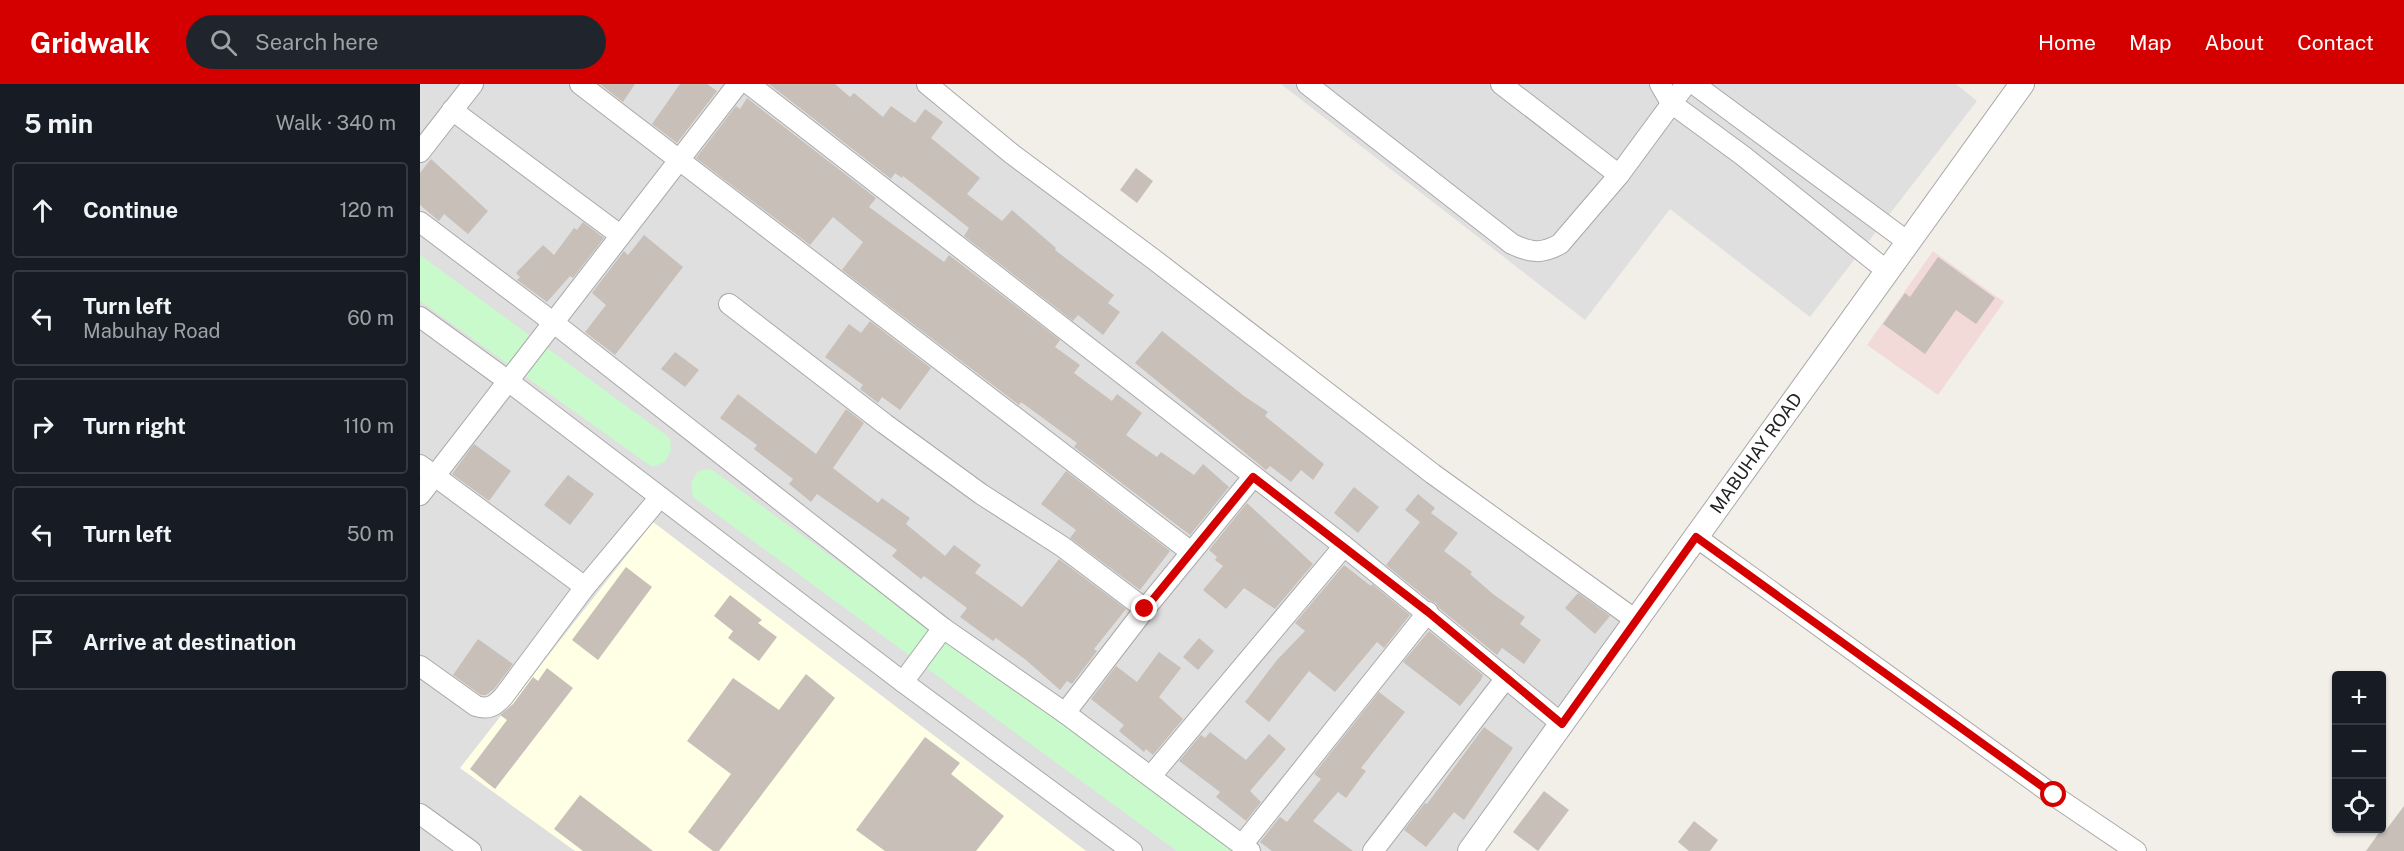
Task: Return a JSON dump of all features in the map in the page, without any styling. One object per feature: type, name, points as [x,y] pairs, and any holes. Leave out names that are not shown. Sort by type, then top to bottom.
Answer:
[{"type":"street","points":[[420,152],[473,84]]},
{"type":"street","points":[[580,84],[1191,552]]},
{"type":"street","points":[[420,495],[427,470],[508,381],[738,84]]},
{"type":"street","points":[[749,84],[1428,612],[1562,724]]},
{"type":"street","points":[[927,84],[1012,154],[1152,258],[1433,474],[1637,621]]},
{"type":"street","points":[[1307,84],[1512,244],[1537,253],[1548,251],[1560,244],[1619,175],[1686,84]]},
{"type":"street","points":[[1501,84],[1619,175]]},
{"type":"street","points":[[1660,84],[1671,103],[1742,154],[1887,271]]},
{"type":"street","points":[[1694,84],[1908,242]]},
{"type":"street","name":"MABUHAY ROAD","points":[[1470,851],[2022,84]]},
{"type":"street","points":[[452,110],[620,235]]},
{"type":"street","points":[[1742,154],[1760,132]]},
{"type":"street","points":[[420,222],[554,322],[943,627],[1065,713],[1246,848],[1428,612]]},
{"type":"street","points":[[729,304],[885,424],[981,494],[1064,547],[1145,609]]},
{"type":"street","points":[[420,317],[508,381],[903,682],[1132,851]]},
{"type":"street","points":[[427,470],[585,587]]},
{"type":"street","points":[[1065,713],[1145,609],[1253,477]]},
{"type":"street","points":[[420,666],[476,706],[484,709],[493,707],[503,697],[585,587],[660,497]]},
{"type":"street","points":[[1696,537],[2054,795],[2136,851]]},
{"type":"street","points":[[1151,776],[1344,546]]},
{"type":"street","points":[[903,682],[943,627]]},
{"type":"street","points":[[1373,851],[1506,678]]},
{"type":"street","points":[[420,814],[448,844],[471,851]]},
{"type":"shaded area","points":[[420,84],[939,84],[1630,622],[1459,851],[420,851]]},
{"type":"shaded area","points":[[1281,84],[1956,84],[1977,101],[1810,317],[1670,209],[1585,320]]},
{"type":"shaded area","points":[[1933,251],[2004,302],[1938,395],[1867,345]]},
{"type":"shaded area","points":[[653,522],[1086,851],[575,851],[460,768]]},
{"type":"green space","points":[[420,255],[670,438],[671,450],[665,462],[652,467],[420,301]]},
{"type":"green space","points":[[711,469],[1236,851],[1177,851],[693,497],[691,483],[698,471]]},
{"type":"building","points":[[600,84],[635,84],[623,102]]},
{"type":"building","points":[[680,84],[707,84],[717,91],[677,143],[652,124]]},
{"type":"building","points":[[769,84],[835,84],[850,97],[854,93],[883,117],[891,106],[915,123],[925,109],[943,122],[931,138],[980,178],[967,194],[1002,221],[1012,210],[1056,248],[1055,250],[1114,295],[1108,303],[1120,312],[1103,335],[1078,315],[1073,321],[964,236],[969,228],[930,197],[903,176],[902,178],[895,173],[891,179]]},
{"type":"building","points":[[747,98],[876,198],[869,207],[944,262],[949,255],[1060,340],[1055,347],[1080,365],[1074,373],[1112,401],[1117,394],[1142,413],[1126,435],[1157,457],[1161,452],[1194,475],[1203,464],[1229,487],[1190,535],[1074,447],[1077,443],[1021,402],[1019,405],[842,270],[863,242],[833,217],[810,245],[696,158],[736,106],[740,109]]},
{"type":"building","points":[[431,159],[488,211],[468,234],[444,214],[439,221],[420,205],[420,173]]},
{"type":"building","points":[[1136,168],[1153,181],[1137,203],[1120,190]]},
{"type":"building","points":[[583,222],[604,238],[573,278],[570,276],[547,302],[517,280],[520,277],[516,273],[543,245],[554,255],[574,228],[577,230]]},
{"type":"building","points":[[644,235],[683,267],[615,355],[585,332],[606,305],[592,293],[624,251],[628,255]]},
{"type":"building","points":[[1938,257],[1995,298],[1976,324],[1956,310],[1925,354],[1883,324],[1905,293],[1910,297]]},
{"type":"building","points":[[870,321],[931,368],[900,410],[882,397],[878,403],[860,389],[863,385],[825,357],[849,324],[861,333]]},
{"type":"building","points":[[1162,331],[1244,396],[1268,412],[1265,416],[1324,464],[1313,480],[1301,470],[1291,482],[1270,466],[1266,470],[1135,363]]},
{"type":"building","points":[[675,352],[699,370],[685,387],[661,369]]},
{"type":"building","points":[[738,394],[816,454],[846,409],[864,423],[833,468],[878,503],[882,498],[910,518],[906,524],[945,556],[954,545],[981,565],[975,573],[1022,607],[1059,559],[1126,609],[1094,649],[1097,651],[1072,684],[1067,681],[1060,690],[1026,660],[996,638],[993,641],[960,617],[967,608],[924,576],[921,579],[892,556],[897,550],[817,494],[811,502],[789,484],[793,479],[754,449],[757,445],[720,418]]},
{"type":"building","points":[[474,444],[511,471],[489,501],[452,474]]},
{"type":"building","points":[[1066,471],[1170,551],[1140,590],[1070,538],[1076,530],[1041,504]]},
{"type":"building","points":[[568,475],[594,494],[570,525],[544,505]]},
{"type":"building","points":[[1354,487],[1379,507],[1358,533],[1334,513]]},
{"type":"building","points":[[1418,494],[1435,508],[1431,513],[1458,533],[1444,551],[1472,572],[1470,574],[1493,594],[1525,617],[1520,624],[1541,640],[1524,664],[1502,648],[1497,655],[1439,608],[1436,603],[1429,600],[1386,565],[1420,522],[1405,510]]},
{"type":"building","points":[[1247,503],[1313,564],[1275,609],[1244,588],[1226,609],[1203,590],[1223,566],[1215,560],[1217,557],[1209,550]]},
{"type":"building","points":[[1344,565],[1410,615],[1384,648],[1377,642],[1335,692],[1309,671],[1269,722],[1245,702],[1277,660],[1305,631],[1295,623]]},
{"type":"building","points":[[626,567],[652,587],[598,660],[572,640]]},
{"type":"building","points":[[1578,593],[1610,616],[1595,634],[1565,608]]},
{"type":"building","points":[[730,595],[762,620],[758,623],[777,637],[759,661],[728,638],[733,631],[714,616]]},
{"type":"building","points":[[1429,631],[1483,675],[1460,706],[1403,662]]},
{"type":"building","points":[[1199,638],[1214,651],[1198,670],[1183,657]]},
{"type":"building","points":[[478,639],[513,664],[494,689],[486,695],[481,695],[453,675]]},
{"type":"building","points":[[1159,652],[1181,668],[1159,697],[1183,719],[1153,755],[1146,749],[1144,752],[1119,731],[1124,725],[1091,699],[1116,666],[1137,682]]},
{"type":"building","points":[[547,668],[573,688],[495,789],[470,769],[507,720],[500,715],[513,704],[533,677],[538,681]]},
{"type":"building","points":[[806,674],[835,698],[719,851],[713,851],[688,832],[731,774],[687,741],[733,678],[779,710]]},
{"type":"building","points":[[1379,692],[1405,712],[1361,768],[1366,771],[1346,798],[1338,792],[1313,821],[1353,851],[1272,851],[1260,842],[1280,817],[1287,822],[1321,779],[1314,774]]},
{"type":"building","points":[[1484,727],[1513,748],[1464,820],[1454,812],[1426,847],[1404,830],[1425,803],[1427,804]]},
{"type":"building","points":[[1210,732],[1246,760],[1269,734],[1286,749],[1250,791],[1261,802],[1246,821],[1216,797],[1220,792],[1179,761],[1201,735],[1205,738]]},
{"type":"building","points":[[925,737],[960,763],[951,774],[1004,816],[976,851],[885,851],[856,830]]},
{"type":"building","points":[[1544,791],[1569,810],[1538,851],[1513,832]]},
{"type":"building","points":[[580,795],[653,851],[583,851],[554,829]]},
{"type":"building","points":[[2404,806],[2404,851],[2366,851],[2379,833],[2386,833]]},
{"type":"building","points":[[1694,821],[1718,840],[1710,851],[1689,851],[1678,842]]},
{"type":"route","points":[[1145,609],[1253,477],[1428,612],[1562,724],[1696,537],[2054,795]]}]
